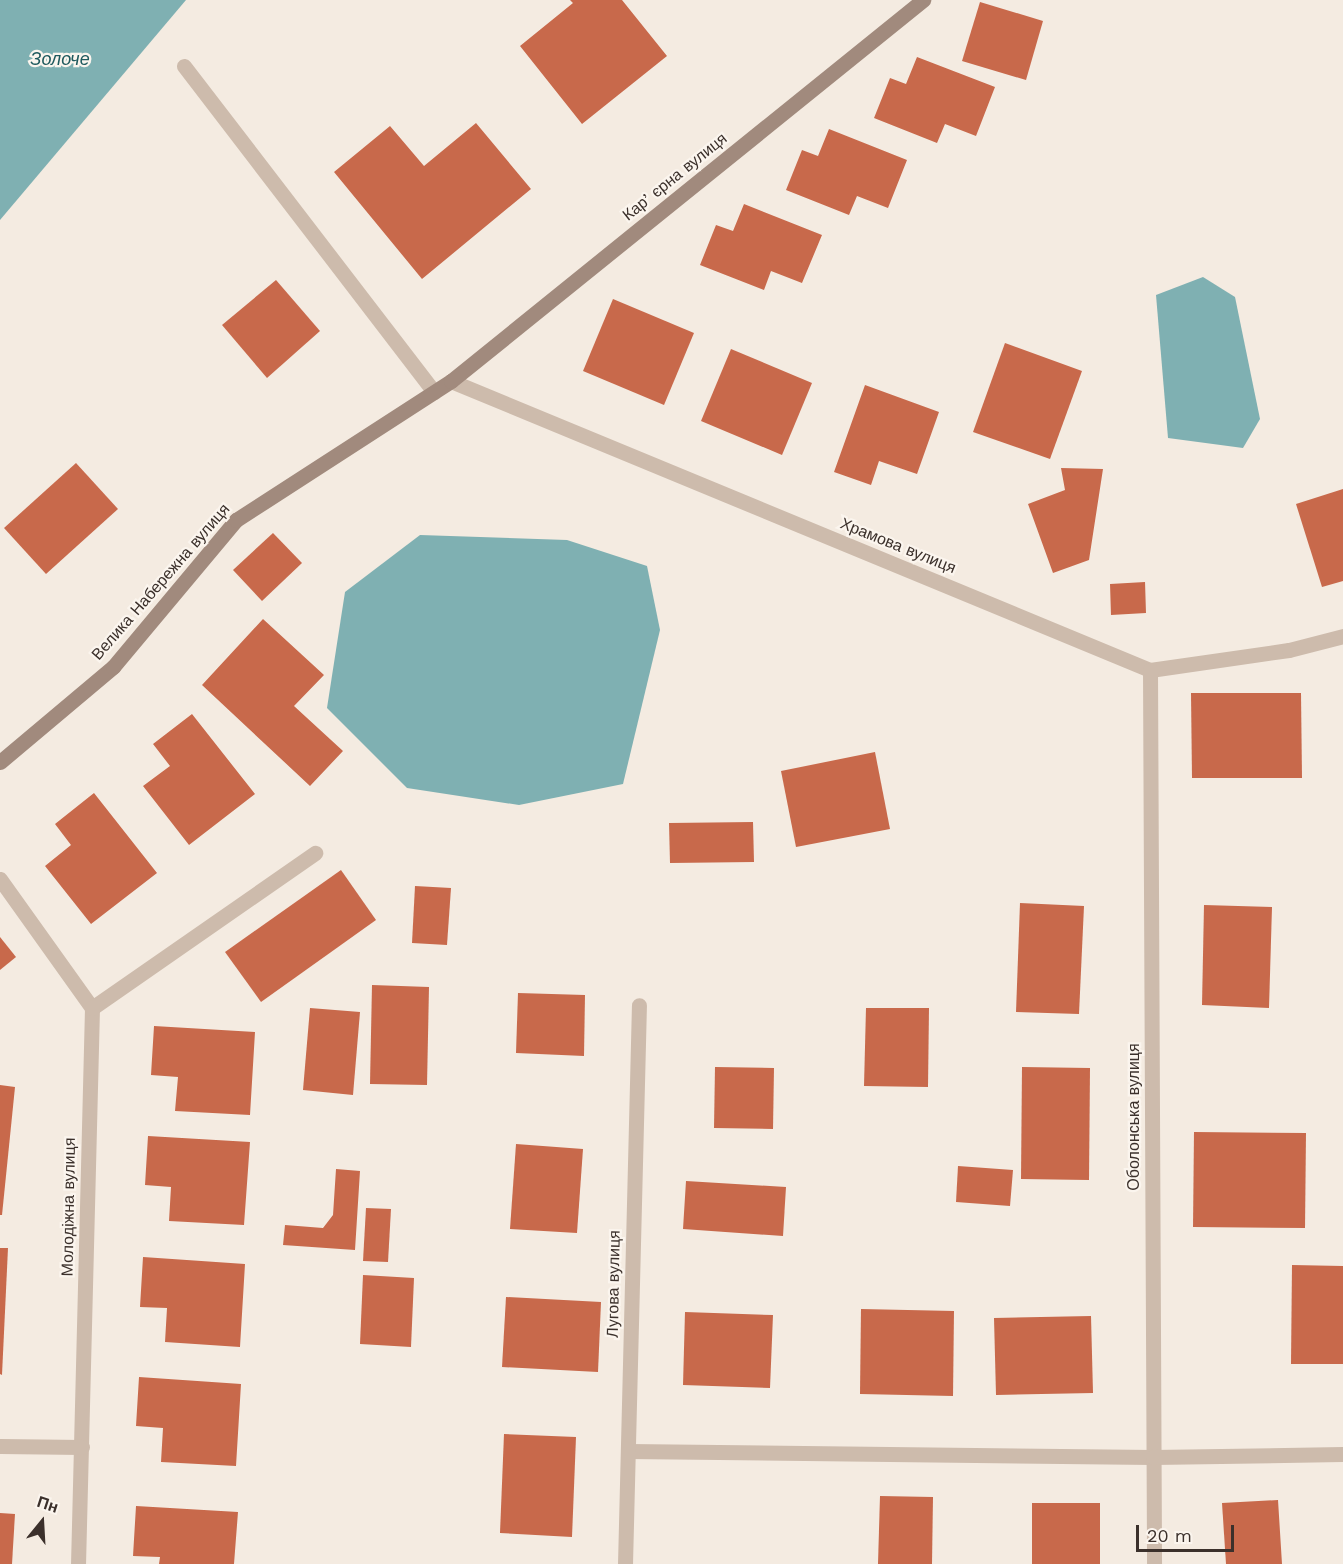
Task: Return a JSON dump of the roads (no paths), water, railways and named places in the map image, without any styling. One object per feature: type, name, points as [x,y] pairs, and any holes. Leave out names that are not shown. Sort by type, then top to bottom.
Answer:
[{"type":"street","name":"Карʼєрна вулиця","points":[[450,381],[923,0]]},
{"type":"street","points":[[184,66],[434,392]]},
{"type":"street","name":"Велика Набережна вулиця","points":[[0,762],[113,667],[236,520],[450,381]]},
{"type":"street","name":"Храмова вулиця","points":[[450,381],[1150,670]]},
{"type":"street","points":[[1150,670],[1289,650],[1343,636]]},
{"type":"street","name":"Оболонська вулиця","points":[[1150,670],[1154,1564]]},
{"type":"street","points":[[0,879],[92,1008],[315,853]]},
{"type":"street","name":"Лугова вулиця","points":[[625,1564],[639,1005]]},
{"type":"street","name":"Молодіжна вулиця","points":[[78,1564],[92,1008]]},
{"type":"street","points":[[0,1446],[82,1447]]},
{"type":"street","points":[[628,1451],[1153,1457],[1343,1454]]},
{"type":"water","name":"Золоче","points":[[0,0],[186,0],[0,220]]},
{"type":"water","points":[[1203,277],[1235,297],[1260,419],[1243,448],[1168,438],[1156,295]]},
{"type":"water","points":[[420,535],[567,540],[647,566],[660,630],[623,784],[519,805],[407,788],[327,708],[345,592]]}]
